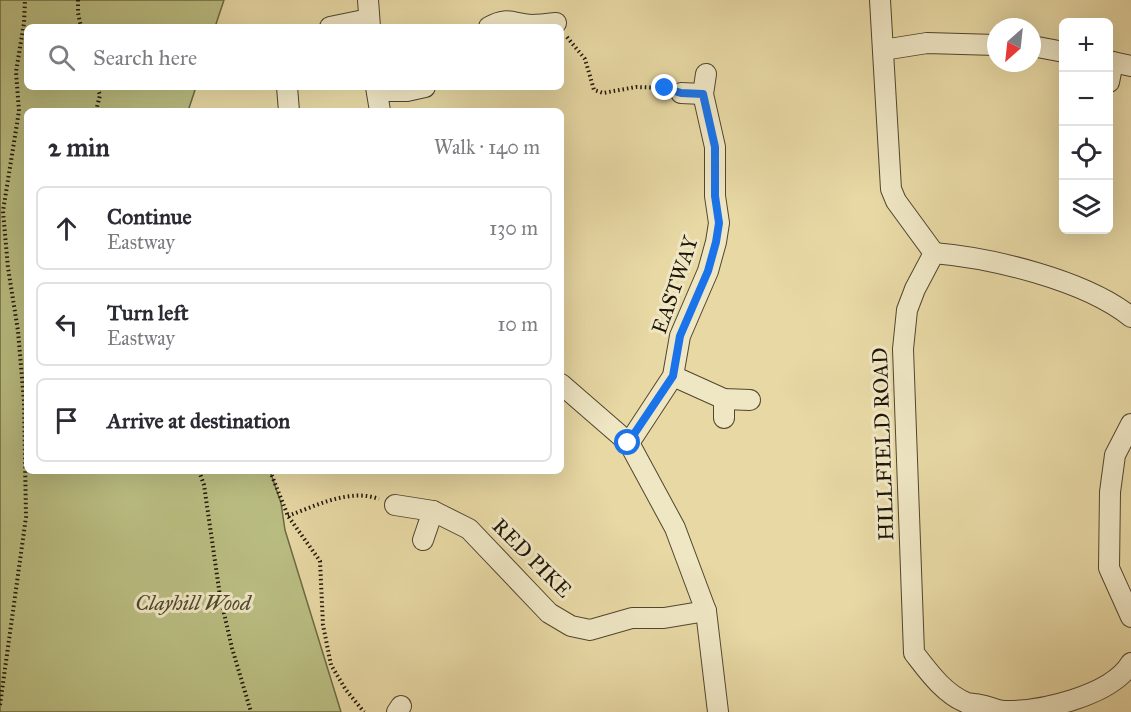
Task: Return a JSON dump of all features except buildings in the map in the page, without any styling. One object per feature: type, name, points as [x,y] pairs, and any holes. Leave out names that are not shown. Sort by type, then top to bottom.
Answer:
[{"type":"street","points":[[880,0],[891,189],[896,201],[934,252],[987,261],[1076,286],[1131,317]]},
{"type":"street","points":[[340,24],[369,15]]},
{"type":"street","points":[[494,24],[512,21],[523,24]]},
{"type":"street","points":[[883,50],[927,43],[987,45]]},
{"type":"street","points":[[1041,48],[1059,51]]},
{"type":"street","name":"EASTWAY","points":[[628,443],[673,376],[680,336],[708,271],[719,223],[715,196],[715,147],[704,84],[681,93]]},
{"type":"street","points":[[287,90],[289,108]]},
{"type":"street","points":[[377,90],[380,108]]},
{"type":"street","points":[[392,90],[412,90]]},
{"type":"street","name":"HILLFIELD ROAD","points":[[934,252],[907,310],[903,349],[914,653],[934,680],[967,703],[1003,711],[1032,710],[1076,702],[1104,688],[1131,663]]},
{"type":"street","points":[[673,376],[724,408],[750,400]]},
{"type":"street","points":[[564,387],[628,443],[675,528],[706,611],[718,712]]},
{"type":"street","points":[[1131,423],[1115,455],[1110,492],[1109,568],[1131,617]]},
{"type":"street","name":"RED PIKE","points":[[395,505],[433,511],[469,530],[485,544],[549,614],[571,626],[590,630],[632,618],[664,618],[706,611]]},
{"type":"street","points":[[423,540],[433,511]]},
{"type":"path","points":[[24,401],[3,211],[20,111],[16,72],[24,23],[25,0]]},
{"type":"path","points":[[78,0],[80,24]]},
{"type":"path","points":[[564,33],[585,58],[594,90],[603,93],[636,87],[665,88],[681,93]]},
{"type":"path","points":[[97,108],[100,95],[98,90]]},
{"type":"path","points":[[0,705],[26,517],[25,474]]},
{"type":"path","points":[[200,474],[204,485],[220,596],[229,637],[251,712]]},
{"type":"path","points":[[271,474],[288,516],[320,561],[323,625],[331,665],[346,690],[364,712]]},
{"type":"path","points":[[288,516],[323,503],[352,496],[371,496],[395,505]]},
{"type":"green space","name":"Clayhill Wood","points":[[0,0],[224,0],[216,24],[24,24],[24,90],[195,90],[189,108],[24,108],[24,474],[271,474],[281,503],[285,530],[341,712],[0,712]]},
{"type":"route","points":[[628,443],[673,376],[680,336],[708,271],[719,223],[715,196],[715,147],[703,94],[681,93],[665,88]]}]
